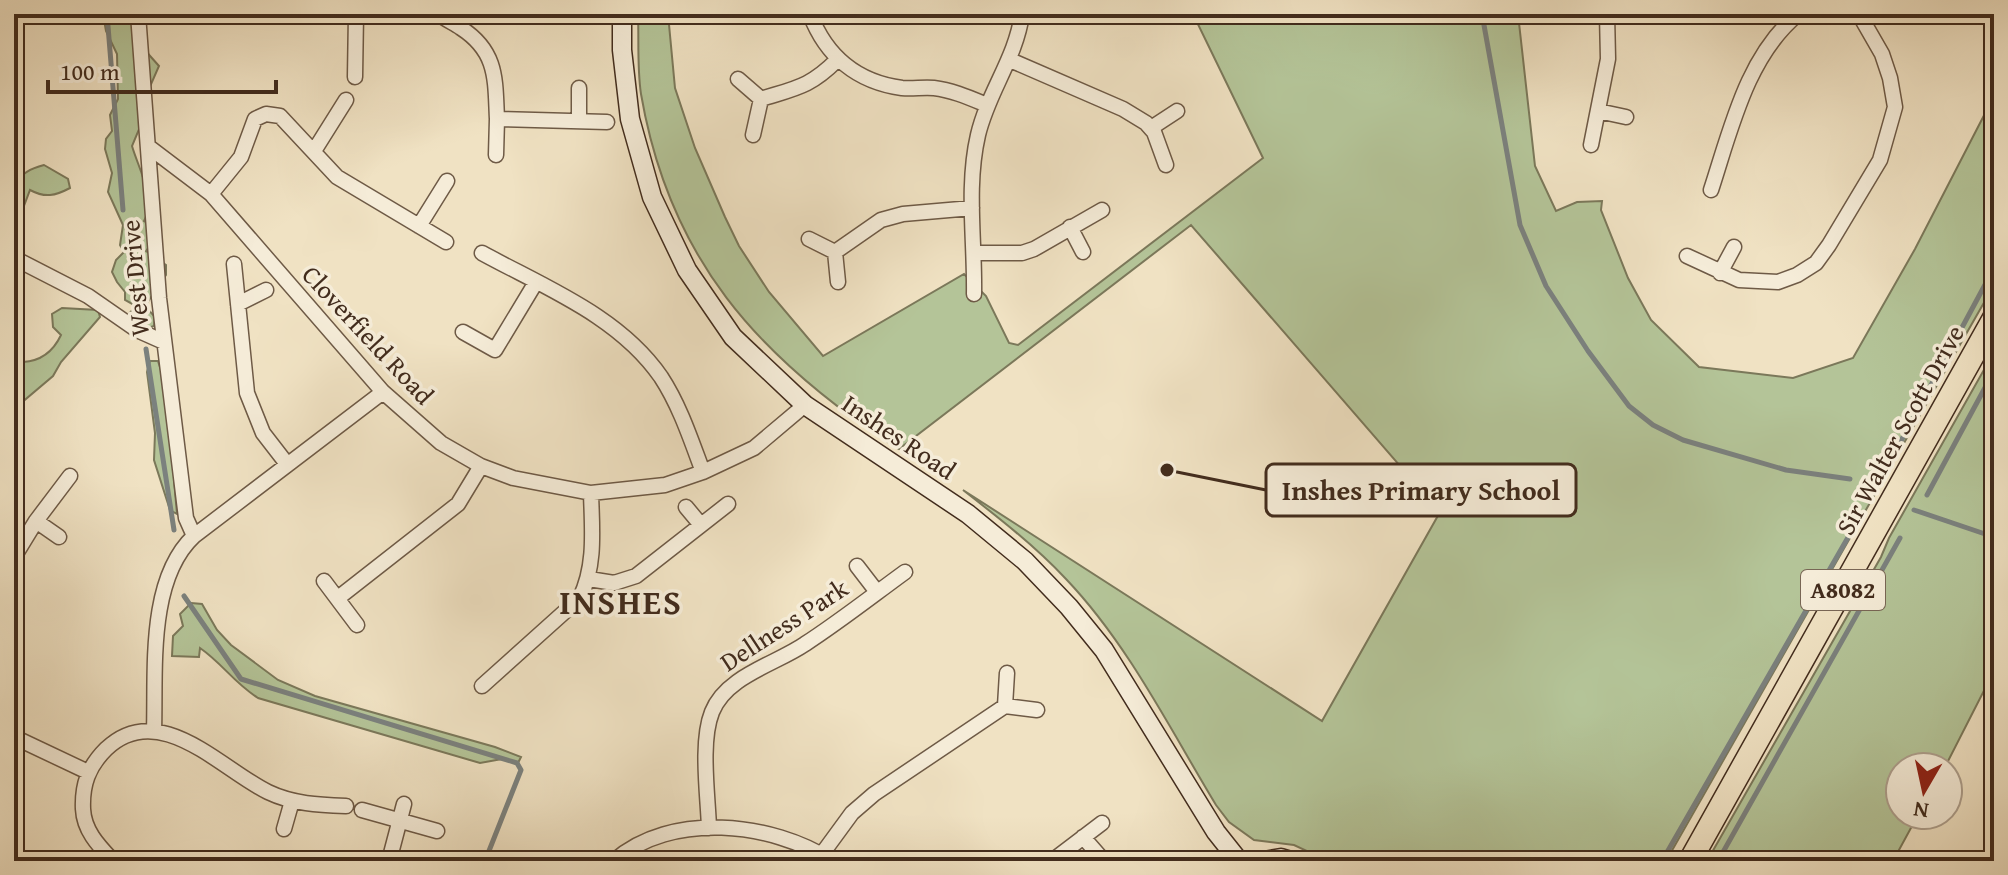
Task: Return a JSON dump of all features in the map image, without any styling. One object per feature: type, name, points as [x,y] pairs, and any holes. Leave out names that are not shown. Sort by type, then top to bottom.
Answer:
[{"type":"main road","name":"Sir Walter Scott Drive","points":[[1690,861],[1994,318]]},
{"type":"street","name":"West Drive","points":[[138,14],[164,342],[191,539]]},
{"type":"street","points":[[355,77],[356,14]]},
{"type":"street","points":[[439,14],[478,41],[489,55],[494,70],[496,155]]},
{"type":"street","name":"Inshes Road","points":[[622,14],[622,50],[630,119],[652,197],[687,270],[733,337],[805,405],[968,514],[1025,561],[1104,650],[1192,795],[1239,861]]},
{"type":"street","points":[[810,14],[818,35],[837,60],[858,74],[882,85],[950,91],[987,105]]},
{"type":"street","points":[[974,294],[974,153],[987,105],[1019,35],[1022,14]]},
{"type":"street","points":[[1591,145],[1608,59],[1607,14]]},
{"type":"street","points":[[1711,190],[1745,88],[1787,23],[1798,14]]},
{"type":"street","points":[[1687,256],[1739,280],[1778,282],[1816,263],[1880,160],[1895,107],[1890,78],[1867,17]]},
{"type":"street","points":[[761,99],[811,82],[837,60]]},
{"type":"street","points":[[1010,60],[1123,109],[1151,128],[1166,165]]},
{"type":"street","points":[[738,79],[761,99]]},
{"type":"street","points":[[579,88],[579,121]]},
{"type":"street","points":[[753,135],[761,99]]},
{"type":"street","points":[[314,151],[346,100]]},
{"type":"street","points":[[1151,128],[1177,111]]},
{"type":"street","points":[[1598,111],[1626,117]]},
{"type":"street","points":[[211,194],[241,157],[255,119],[266,114],[280,116],[337,177],[446,242]]},
{"type":"street","points":[[497,119],[607,122]]},
{"type":"street","name":"Cloverfield Road","points":[[149,147],[211,194],[383,392],[441,443],[481,466],[513,478],[591,493],[665,485],[703,472],[754,448],[805,405]]},
{"type":"street","points":[[419,226],[447,181]]},
{"type":"street","points":[[835,252],[881,220],[903,214],[972,208]]},
{"type":"street","points":[[975,253],[1022,253],[1034,249],[1102,210]]},
{"type":"street","points":[[1070,227],[1083,252]]},
{"type":"street","points":[[809,239],[835,252]]},
{"type":"street","points":[[1720,273],[1734,247]]},
{"type":"street","points":[[835,252],[838,282]]},
{"type":"street","points":[[482,253],[609,324],[639,350],[678,406],[703,472]]},
{"type":"street","points":[[14,258],[88,296],[137,330],[164,342]]},
{"type":"street","points":[[234,264],[247,393],[263,433],[287,464]]},
{"type":"street","points":[[463,332],[495,350],[536,282]]},
{"type":"street","points":[[238,304],[266,290]]},
{"type":"street","points":[[154,732],[160,610],[165,581],[179,551],[383,392]]},
{"type":"street","points":[[338,598],[458,504],[481,466]]},
{"type":"street","points":[[14,557],[70,476]]},
{"type":"street","points":[[482,686],[580,598],[589,579],[592,561],[591,493]]},
{"type":"street","points":[[589,579],[614,583],[636,576],[728,504]]},
{"type":"street","points":[[686,507],[701,525]]},
{"type":"street","points":[[36,521],[59,537]]},
{"type":"street","points":[[857,566],[877,592]]},
{"type":"street","name":"Dellness Park","points":[[709,828],[707,745],[713,710],[725,693],[803,646],[905,572]]},
{"type":"street","points":[[324,581],[357,625]]},
{"type":"street","points":[[1005,706],[1007,673]]},
{"type":"street","points":[[614,861],[646,840],[709,828],[741,828],[769,833],[827,858],[852,813],[874,794],[1005,706],[1037,710]]},
{"type":"street","points":[[113,861],[91,835],[83,814],[83,793],[88,772],[112,744],[131,734],[154,732],[184,739],[268,792],[292,801],[346,806]]},
{"type":"street","points":[[14,737],[88,772]]},
{"type":"street","points":[[284,829],[292,801]]},
{"type":"street","points":[[389,861],[404,804]]},
{"type":"street","points":[[362,810],[437,831]]},
{"type":"street","points":[[1052,861],[1102,823]]},
{"type":"street","points":[[1083,837],[1104,861]]},
{"type":"street","points":[[1264,861],[1281,858],[1291,861]]},
{"type":"green space","points":[[103,14],[133,14],[135,39],[159,66],[148,91],[132,146],[147,193],[144,221],[148,223],[151,244],[146,251],[166,265],[166,275],[145,306],[155,317],[154,326],[145,329],[127,316],[136,306],[125,300],[125,292],[112,272],[116,260],[124,252],[120,245],[123,225],[108,192],[112,173],[105,149],[106,139],[112,131],[110,115],[118,99],[117,54],[106,31]]},
{"type":"green space","points":[[638,14],[668,14],[675,88],[695,148],[725,217],[739,246],[769,292],[823,356],[964,274],[986,296],[1009,343],[1018,345],[1263,158],[1193,14],[1518,14],[1535,166],[1556,211],[1577,202],[1602,201],[1601,210],[1628,278],[1651,320],[1699,367],[1793,378],[1853,358],[1915,249],[1994,96],[1994,285],[1666,861],[1316,861],[1307,851],[1294,845],[1254,840],[1229,822],[1129,659],[1088,604],[1042,555],[963,490],[1322,721],[1440,512],[1191,225],[899,449],[892,445],[800,376],[761,338],[726,298],[697,254],[673,206],[654,153],[641,94]]},
{"type":"green space","points":[[44,165],[68,179],[70,188],[50,195],[30,190],[14,224],[14,194],[19,179]]},
{"type":"green space","points":[[62,308],[98,310],[100,317],[61,362],[53,376],[14,409],[14,375],[23,362],[41,358],[54,346],[61,335],[53,327],[52,314]]},
{"type":"green space","points":[[1994,352],[1994,671],[1953,751],[1884,751],[1884,831],[1909,831],[1893,861],[1707,861],[1881,557]]},
{"type":"green space","points":[[150,361],[158,361],[164,380],[175,464],[177,514],[170,510],[154,460],[155,433],[147,372]]},
{"type":"green space","points":[[191,603],[202,604],[217,630],[231,645],[278,680],[315,696],[521,757],[518,763],[502,759],[480,763],[258,698],[200,648],[199,657],[172,656],[173,636],[183,626],[180,614]]},
{"type":"waterway","points":[[107,14],[123,210]]},
{"type":"waterway","points":[[1482,14],[1520,225],[1546,286],[1588,351],[1629,406],[1653,425],[1683,440],[1786,470],[1850,479]]},
{"type":"waterway","points":[[1887,467],[1994,268]]},
{"type":"waterway","points":[[146,349],[174,530]]},
{"type":"waterway","points":[[1927,495],[1994,371]]},
{"type":"waterway","points":[[1914,510],[1994,537]]},
{"type":"waterway","points":[[1662,861],[1858,520]]},
{"type":"waterway","points":[[1718,861],[1900,538]]},
{"type":"waterway","points":[[184,596],[241,679],[517,763],[521,770],[485,861]]},
{"type":"place","name":"Inshes Primary School","points":[[1167,470]]},
{"type":"district","name":"INSHES","points":[[621,602]]}]
